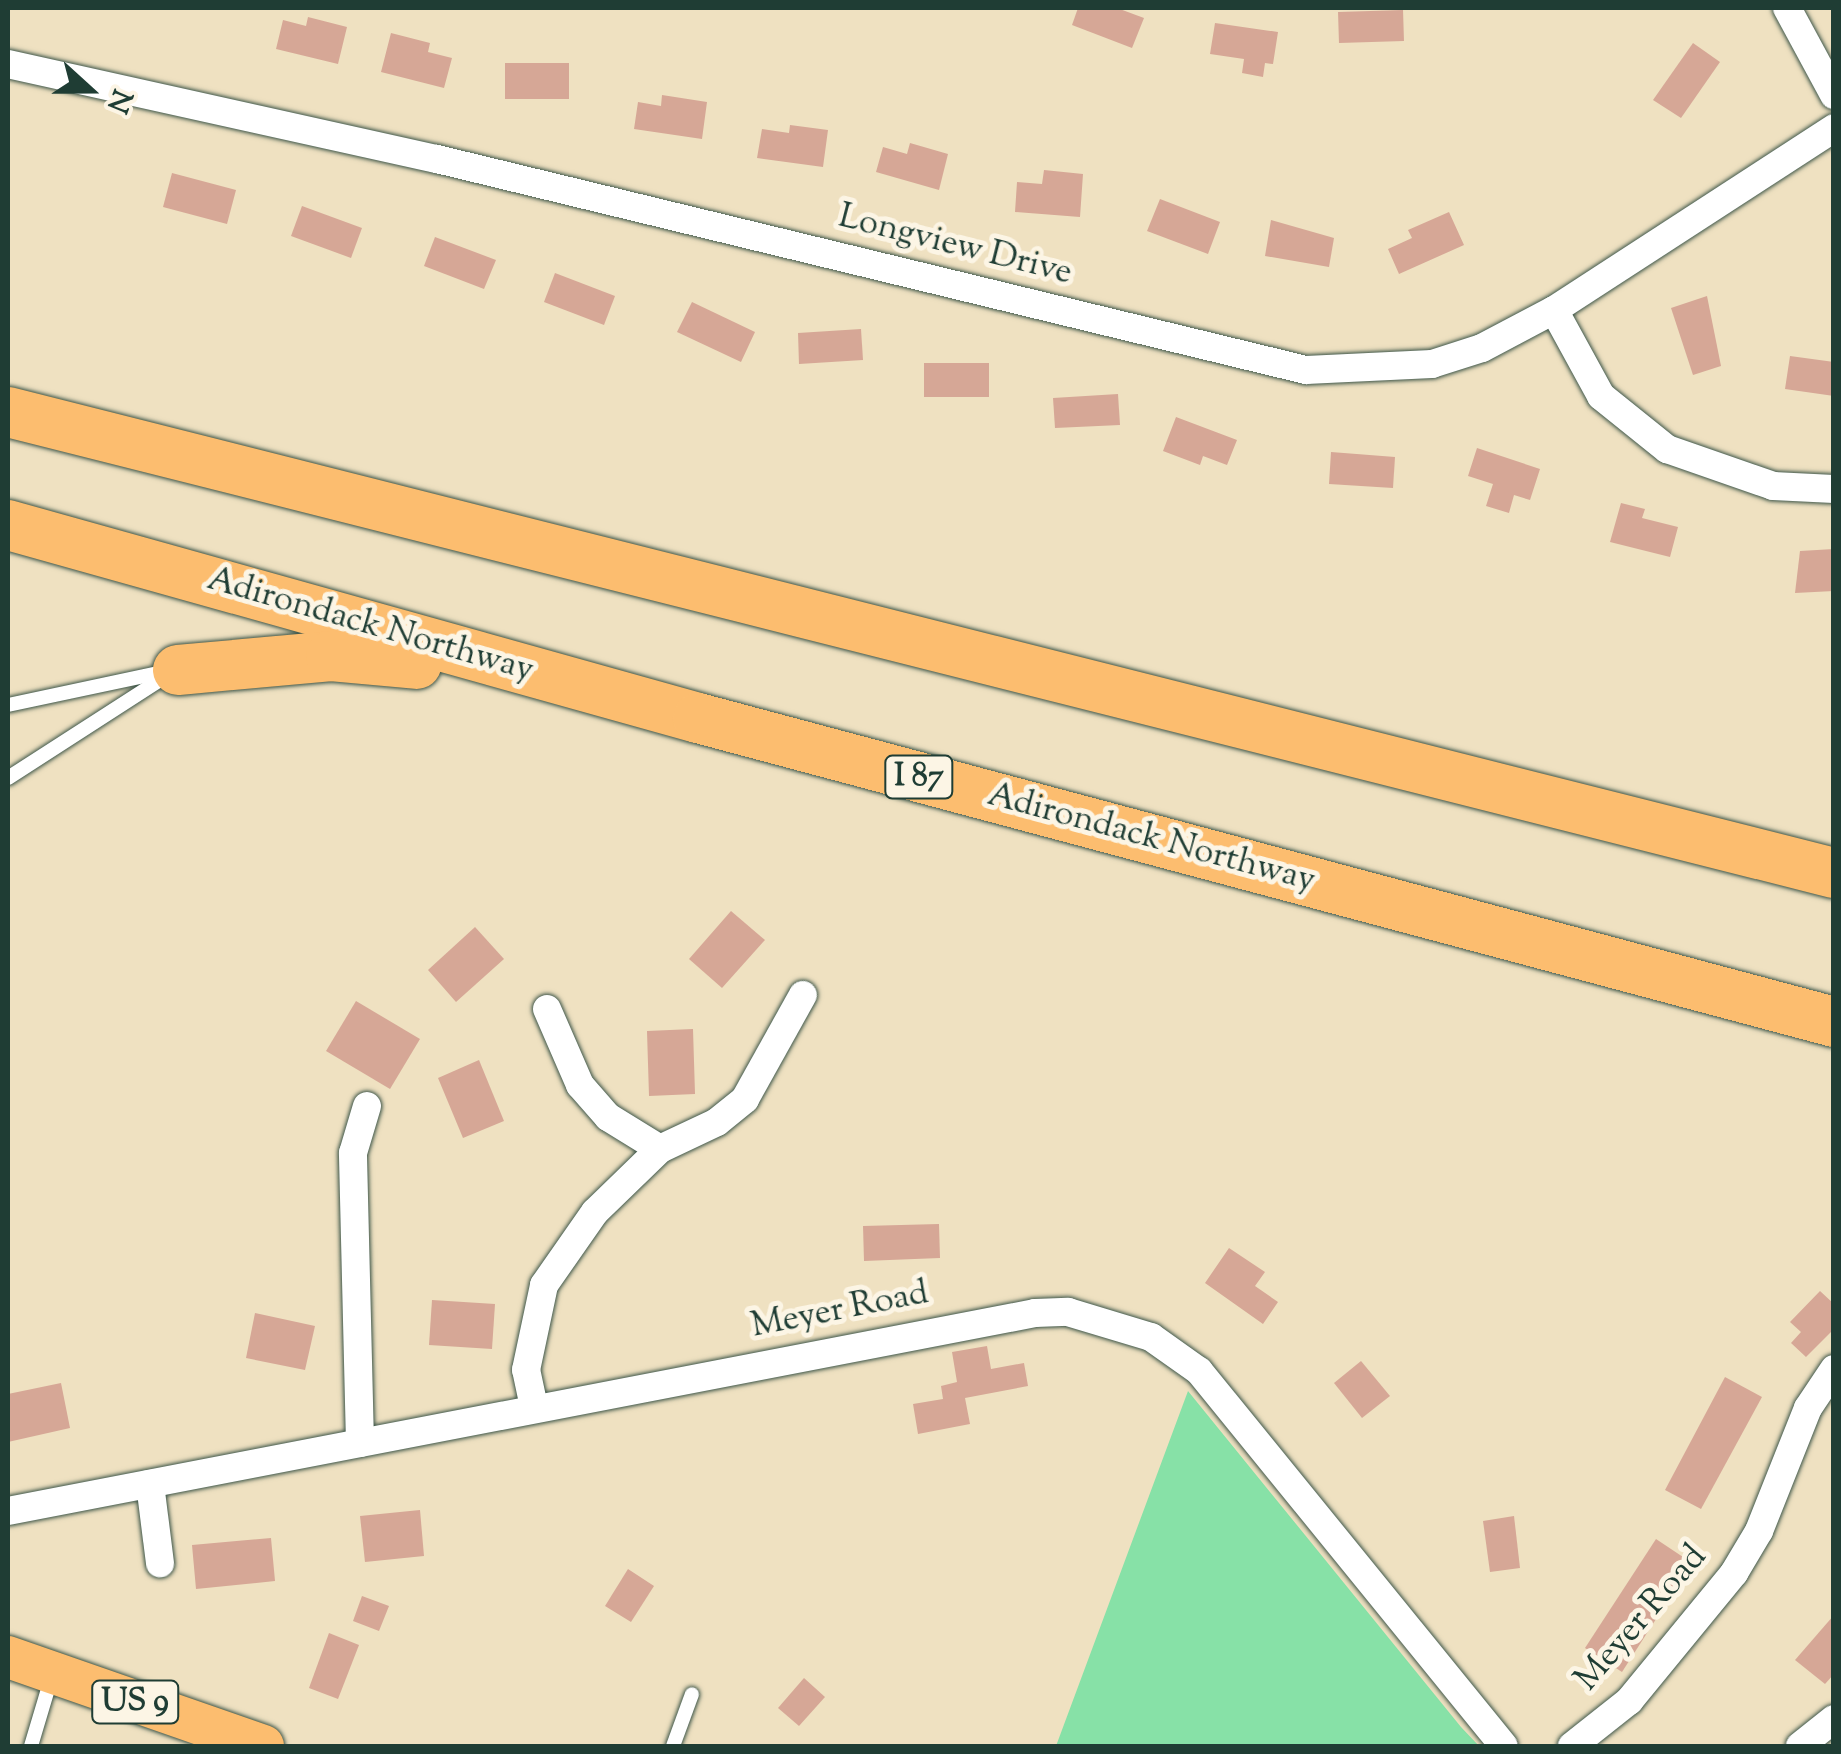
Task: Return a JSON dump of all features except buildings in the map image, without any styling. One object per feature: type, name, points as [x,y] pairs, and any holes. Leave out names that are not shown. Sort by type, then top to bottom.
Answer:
[{"type":"highway","points":[[8,412],[1834,873]]},
{"type":"highway","name":"Adirondack Northway","points":[[8,525],[698,718],[1834,1022]]},
{"type":"highway","points":[[178,670],[386,658],[698,718]]},
{"type":"main road","name":"US 9","points":[[8,1658],[263,1746]]},
{"type":"street","points":[[1787,8],[1834,95]]},
{"type":"street","name":"Longview Drive","points":[[8,64],[437,159],[1306,370],[1432,364],[1482,348],[1554,310],[1834,128]]},
{"type":"street","points":[[1554,310],[1601,396],[1667,450],[1774,486],[1834,489]]},
{"type":"street","points":[[534,1407],[526,1370],[544,1285],[596,1212],[660,1148],[717,1122],[745,1099],[803,995]]},
{"type":"street","points":[[548,1009],[580,1085],[608,1118],[660,1148]]},
{"type":"street","points":[[360,1443],[353,1153],[366,1106]]},
{"type":"street","name":"Meyer Road","points":[[8,1511],[534,1407],[1035,1313],[1068,1312],[1128,1327],[1199,1371],[1504,1746]]},
{"type":"street","name":"Meyer Road","points":[[1572,1746],[1630,1702],[1725,1587],[1759,1531],[1808,1408],[1834,1369]]},
{"type":"street","points":[[150,1484],[160,1563]]},
{"type":"street","points":[[1800,1746],[1834,1719]]},
{"type":"lane","points":[[8,706],[118,677],[178,670]]},
{"type":"lane","points":[[8,778],[178,670]]},
{"type":"lane","points":[[30,1746],[52,1673]]},
{"type":"lane","points":[[673,1746],[692,1694]]},
{"type":"green space","points":[[1188,1391],[1461,1727],[1479,1746],[1056,1746]]}]
